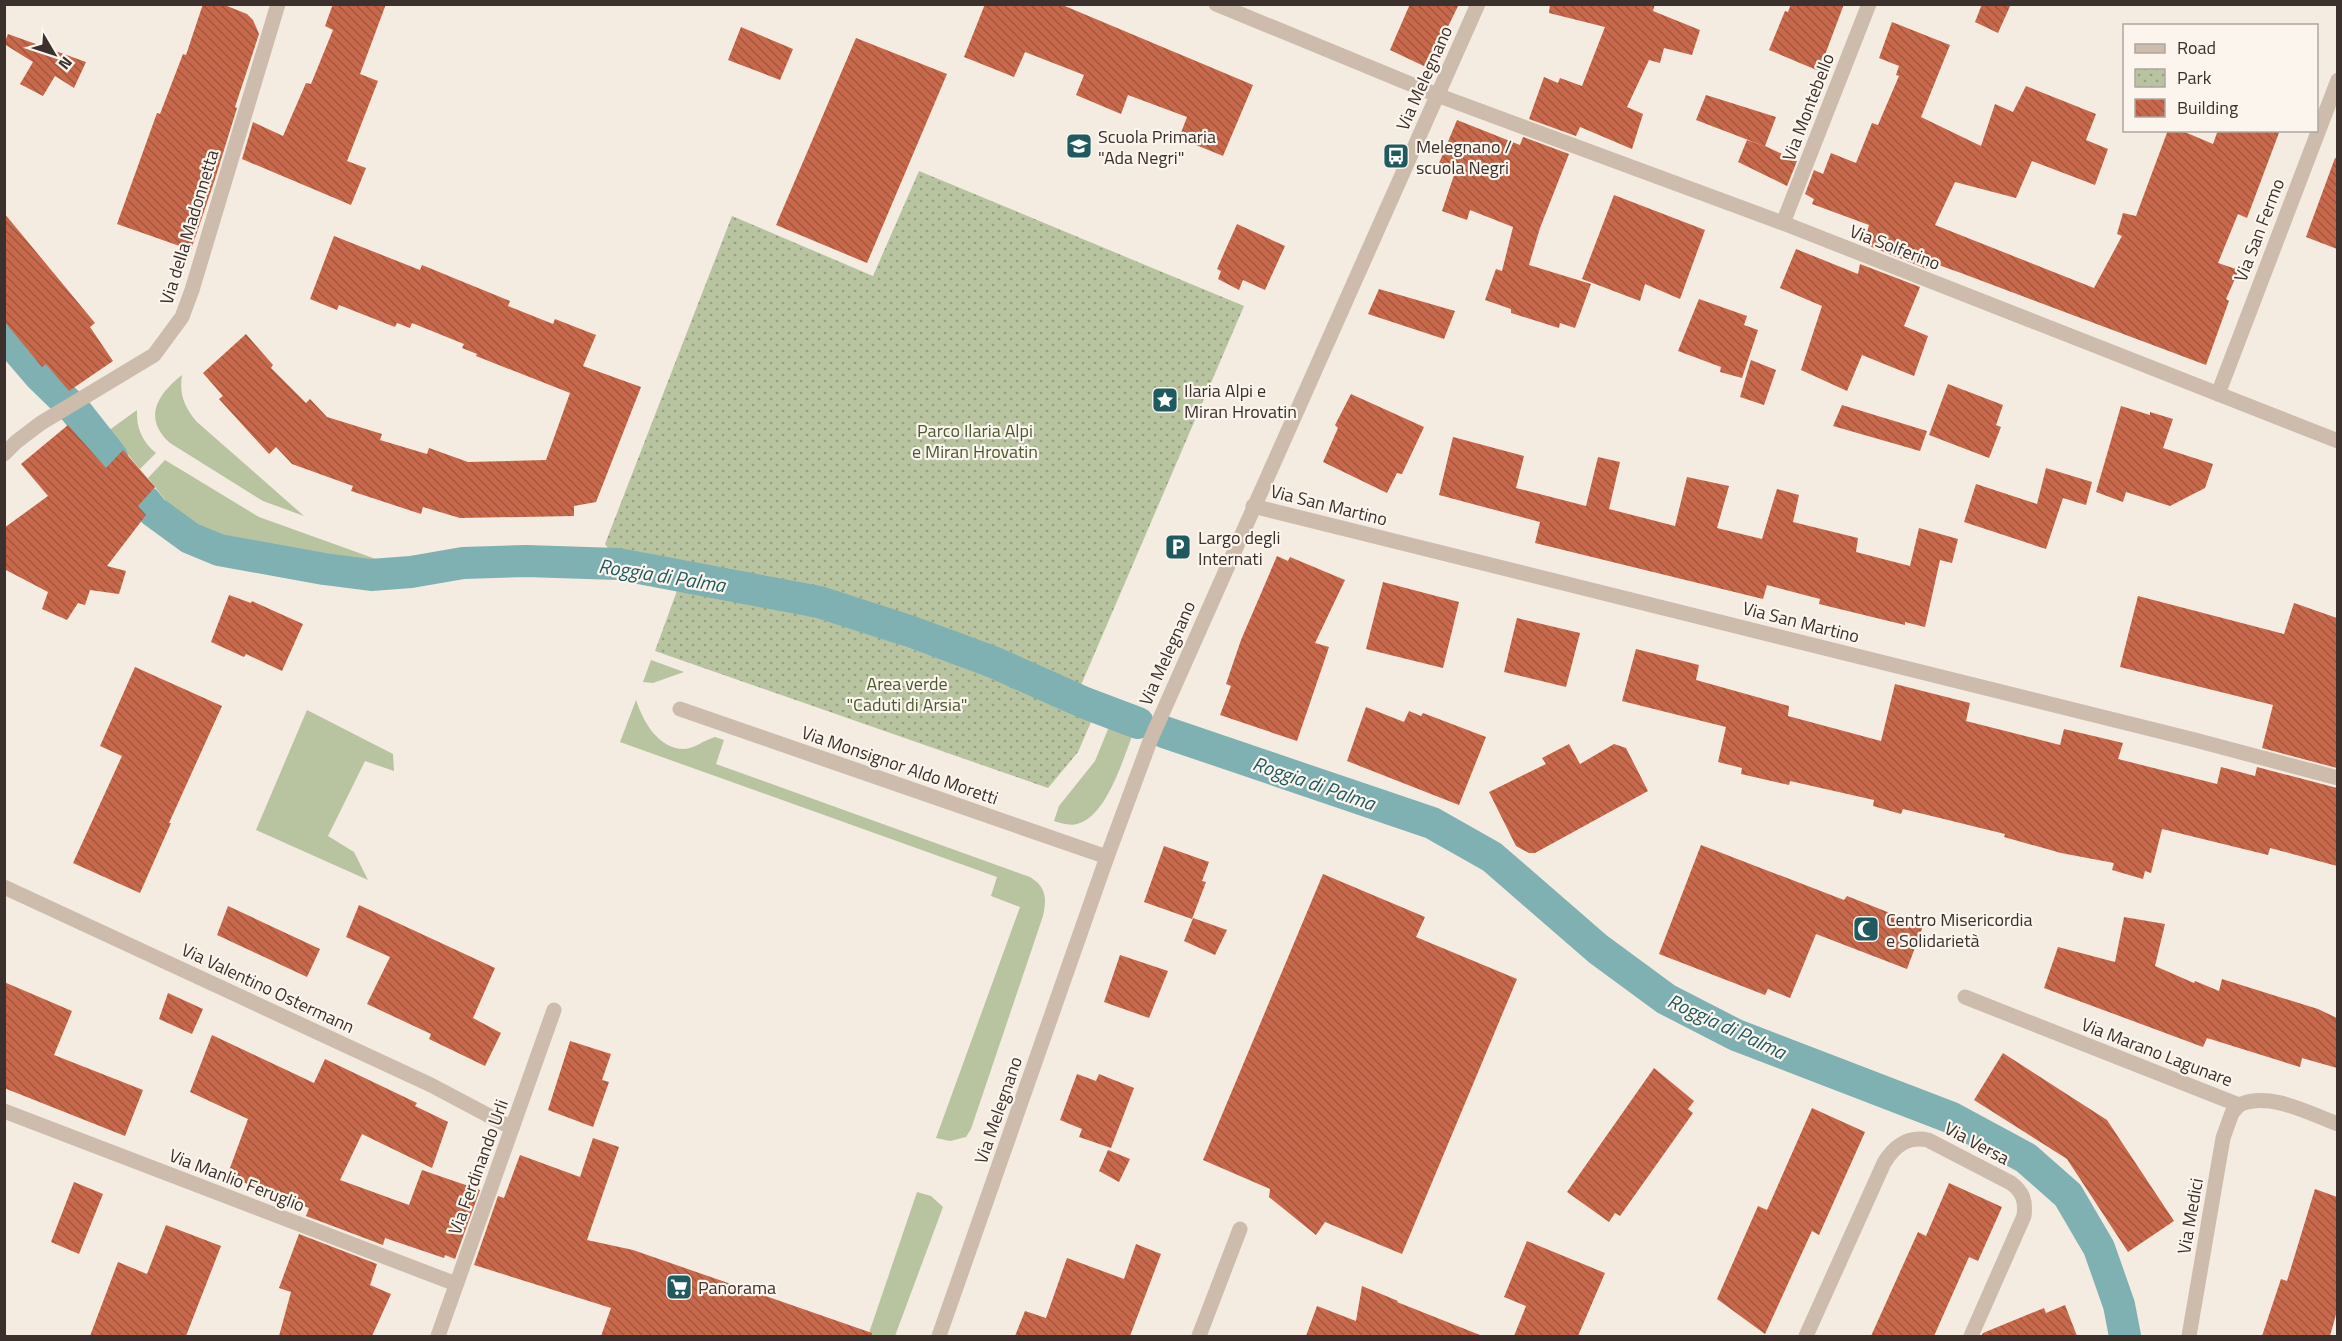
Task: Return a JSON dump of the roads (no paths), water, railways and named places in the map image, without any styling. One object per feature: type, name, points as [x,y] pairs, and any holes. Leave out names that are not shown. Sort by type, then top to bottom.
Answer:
[{"type":"street","name":"Via della Madonnetta","points":[[4,454],[10,441],[154,355],[182,316],[192,290],[278,4]]},
{"type":"street","name":"Via Solferino","points":[[1216,4],[1437,95],[1783,224],[2337,441]]},
{"type":"street","name":"Via Melegnano","points":[[939,1336],[1150,741],[1478,4]]},
{"type":"street","name":"Via Montebello","points":[[1783,224],[1869,4]]},
{"type":"street","name":"Via San Fermo","points":[[2318,130],[2337,80]]},
{"type":"street","name":"Via San Fermo","points":[[2218,394],[2317,132]]},
{"type":"street","name":"Via San Martino","points":[[1254,506],[2195,740],[2337,778]]},
{"type":"street","name":"Via Monsignor Aldo Moretti","points":[[681,709],[1107,858]]},
{"type":"street","name":"Via Valentino Ostermann","points":[[4,887],[431,1085],[512,1128]]},
{"type":"street","name":"Via Marano Lagunare","points":[[1965,997],[2239,1105],[2255,1099],[2268,1100],[2337,1124]]},
{"type":"street","name":"Via Ferdinando Urli","points":[[438,1336],[554,1010]]},
{"type":"street","name":"Via Medici","points":[[2189,1336],[2223,1138],[2232,1113],[2239,1105]]},
{"type":"street","name":"Via Manlio Feruglio","points":[[4,1112],[456,1284]]},
{"type":"street","name":"Via Versa","points":[[1806,1336],[1884,1162],[1897,1146],[1906,1140],[1917,1138],[1928,1140],[2011,1183],[2019,1189],[2024,1198],[2024,1216],[1971,1336]]},
{"type":"street","points":[[1199,1336],[1240,1229]]},
{"type":"waterway","name":"Roggia di Palma","points":[[4,334],[40,376],[75,410],[112,457]]},
{"type":"waterway","name":"Roggia di Palma","points":[[146,502],[153,511],[190,538],[219,550],[324,569],[371,575],[411,572],[463,563],[526,561],[618,564],[819,602],[909,631],[993,662],[1085,703],[1138,723]]},
{"type":"waterway","name":"Roggia di Palma","points":[[1164,732],[1432,823],[1492,857],[1598,949],[1666,999],[1736,1035],[1952,1118],[2026,1158],[2068,1195],[2099,1248],[2119,1305],[2125,1336]]},
{"type":"place","name":"Scuola Primaria \"Ada Negri\"","points":[[1079,146]]},
{"type":"place","name":"Melegnano / scuola Negri","points":[[1396,156]]},
{"type":"place","name":"Ilaria Alpi e Miran Hrovatin","points":[[1165,400]]},
{"type":"place","name":"Largo degli Internati","points":[[1178,547]]},
{"type":"place","name":"Centro Misericordia e Solidarietà","points":[[1866,929]]},
{"type":"place","name":"Panorama","points":[[679,1287]]},
{"type":"park label","name":"Parco Ilaria Alpi e Miran Hrovatin","points":[[975,440]]},
{"type":"park label","name":"Area verde \"Caduti di Arsia\"","points":[[907,693]]}]
